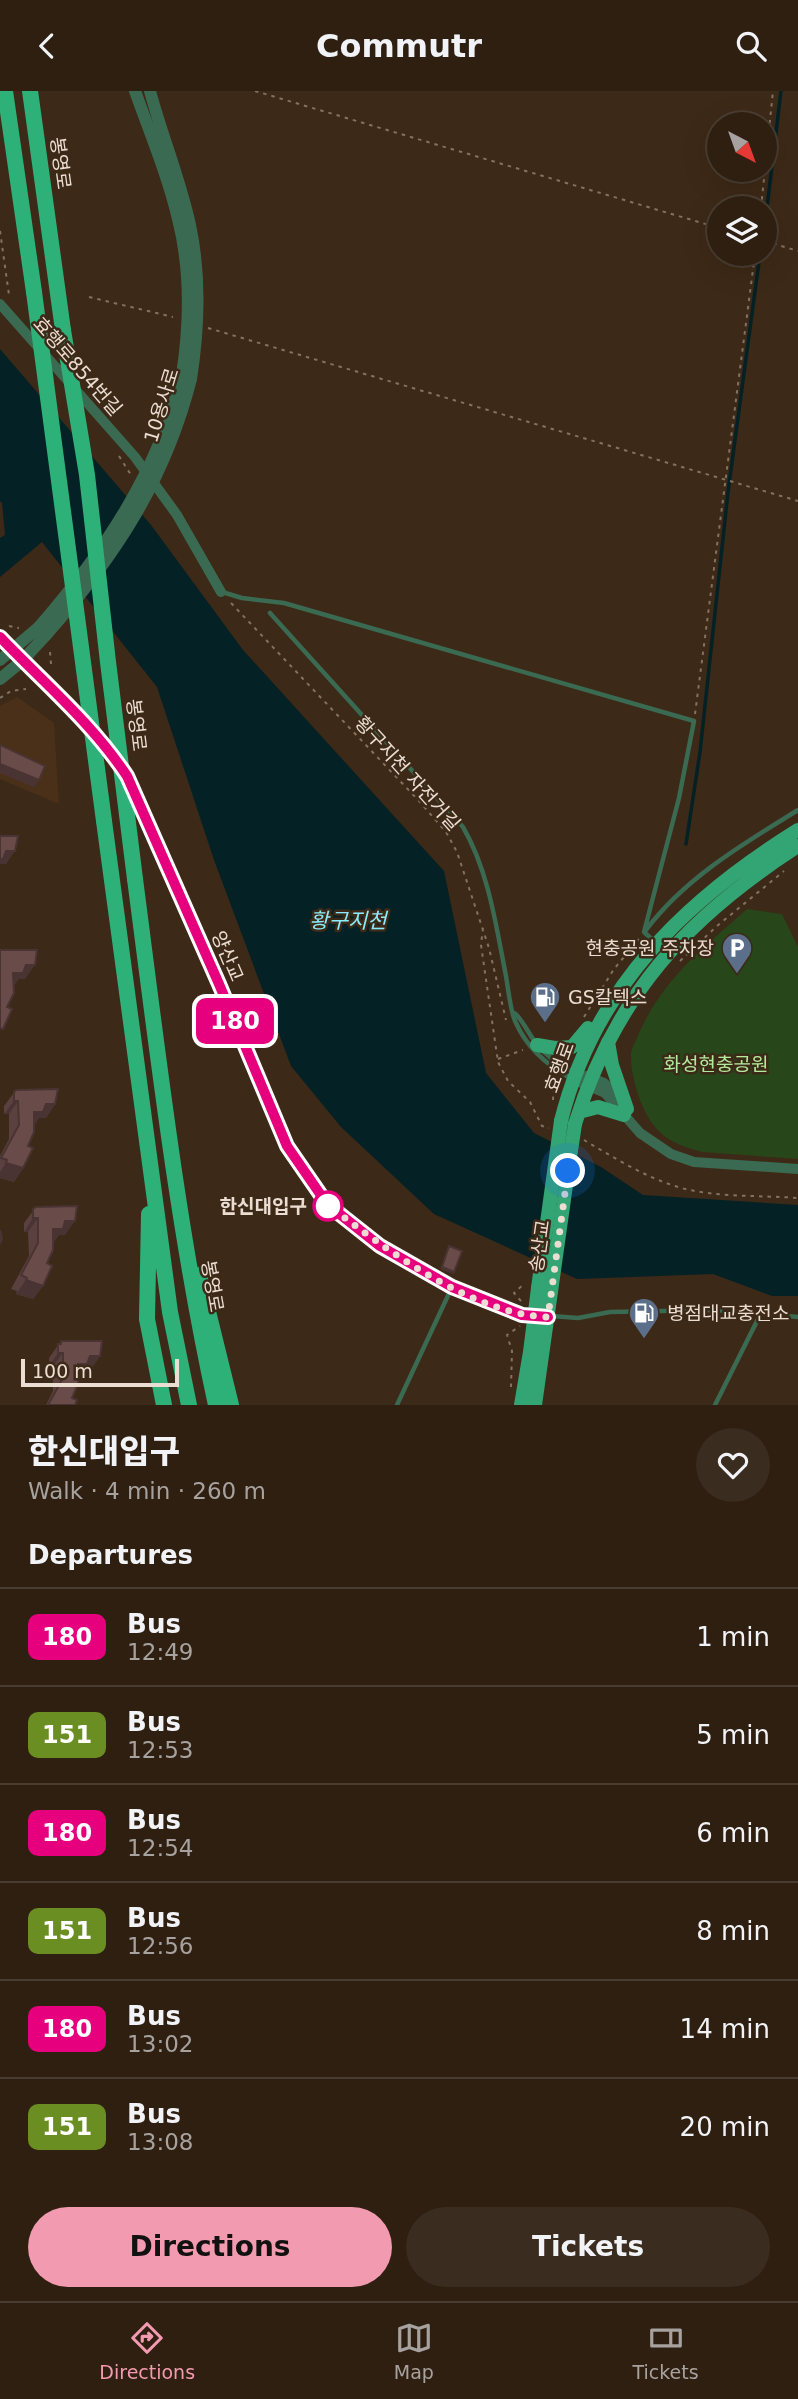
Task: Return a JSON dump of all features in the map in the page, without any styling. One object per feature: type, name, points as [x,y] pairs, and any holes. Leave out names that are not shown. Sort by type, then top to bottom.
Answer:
[{"type":"highway","points":[[5,91],[149,1163],[170,1312],[189,1405]]},
{"type":"highway","name":"봉영로","points":[[30,91],[63,330],[87,475],[107,662],[176,1197],[216,1405]]},
{"type":"highway","points":[[149,1163],[147,1319],[164,1405]]},
{"type":"highway","points":[[187,1259],[200,1278],[231,1405]]},
{"type":"main road","name":"효행로","points":[[536,1403],[540,1285],[571,1119],[574,1075],[602,1017],[619,991],[677,921],[753,858],[796,839]]},
{"type":"main road","name":"효행로","points":[[571,1119],[610,1038],[644,981],[663,957],[726,898],[774,862],[796,839]]},
{"type":"main road","points":[[619,991],[619,1003],[604,1031],[610,1038],[612,1065],[627,1116]]},
{"type":"main road","points":[[530,1047],[572,1047],[595,1020],[602,1017]]},
{"type":"main road","points":[[571,1119],[598,1107],[627,1116]]},
{"type":"main road","name":"효행로","points":[[515,1401],[527,1371],[541,1316]]},
{"type":"main road","points":[[527,1371],[533,1366],[537,1368],[533,1396],[536,1403]]},
{"type":"street","name":"10용사로","points":[[135,91],[178,217],[184,243],[188,317],[187,377]]},
{"type":"street","name":"10용사로","points":[[0,679],[22,661],[42,631],[114,548],[149,493],[172,441],[198,313],[193,243],[185,204],[150,91]]},
{"type":"street","name":"효행로854번길","points":[[0,304],[135,457],[177,515],[221,592]]},
{"type":"street","name":"10용사로","points":[[0,660],[42,631]]},
{"type":"street","name":"양산교","points":[[0,637],[22,661],[67,701],[108,748],[127,776],[287,1146],[327,1204],[380,1246],[452,1287],[522,1315],[541,1316]]},
{"type":"street","points":[[574,1075],[590,1081],[605,1093],[649,1140],[671,1154],[694,1162],[798,1169]]},
{"type":"lane","points":[[221,592],[242,598],[284,603],[694,721],[679,798],[645,932]]},
{"type":"lane","points":[[270,613],[463,827],[478,860],[493,908],[514,1013],[518,1015],[526,1030],[530,1047],[574,1075]]},
{"type":"lane","points":[[645,932],[654,919],[715,863],[798,810]]},
{"type":"lane","points":[[645,932],[657,943]]},
{"type":"lane","points":[[397,1405],[452,1287]]},
{"type":"lane","points":[[541,1316],[578,1318],[610,1312],[715,1310],[798,1317]]},
{"type":"lane","points":[[715,1405],[760,1315]]},
{"type":"path","points":[[255,91],[707,224]]},
{"type":"path","points":[[762,196],[774,91]]},
{"type":"path","points":[[0,231],[9,295]]},
{"type":"path","points":[[777,244],[798,251]]},
{"type":"path","points":[[694,721],[754,266]]},
{"type":"path","points":[[89,297],[173,317]]},
{"type":"path","points":[[208,328],[798,501]]},
{"type":"path","name":"황구지천 자전거길","points":[[221,592],[446,832],[457,852],[481,922],[504,1017],[509,1027]]},
{"type":"path","points":[[50,652],[51,664]]},
{"type":"path","points":[[0,698],[11,691],[26,689]]},
{"type":"path","points":[[676,965],[717,926],[789,868]]},
{"type":"path","points":[[519,1044],[530,1047]]},
{"type":"path","points":[[498,1059],[530,1047]]},
{"type":"path","points":[[524,1304],[514,1293],[540,1285]]},
{"type":"path","points":[[515,1401],[512,1351],[507,1335],[520,1325]]},
{"type":"shaded area","points":[[17,697],[54,723],[59,804],[0,779],[0,706]]},
{"type":"green space","name":"화성현충공원","points":[[747,909],[782,914],[798,947],[798,1159],[702,1152],[680,1145],[663,1135],[650,1121],[633,1077],[632,1051],[660,996],[686,965]]},
{"type":"water","name":"황구지천","points":[[0,349],[151,525],[243,650],[444,871],[486,1073],[534,1133],[601,1167],[643,1195],[798,1205],[798,1296],[772,1296],[713,1274],[577,1279],[434,1214],[341,1127],[291,1066],[214,860],[157,687],[42,542],[0,577],[0,538],[5,535],[0,501]]},
{"type":"building","points":[[0,745],[45,766],[39,780],[0,764]]},
{"type":"building","points":[[0,836],[18,836],[15,851],[6,851],[3,859],[0,859]]},
{"type":"building","points":[[0,950],[37,950],[35,965],[26,965],[23,973],[13,973],[14,993],[7,1007],[12,1009],[3,1029],[0,1028]]},
{"type":"building","points":[[58,1089],[55,1104],[46,1104],[43,1112],[34,1112],[34,1132],[28,1146],[33,1148],[23,1168],[6,1163],[7,1160],[1,1158],[19,1125],[18,1101],[14,1101],[14,1092]]},
{"type":"building","points":[[77,1206],[75,1221],[65,1221],[63,1229],[53,1229],[53,1250],[47,1263],[52,1266],[43,1286],[26,1280],[27,1278],[21,1275],[38,1243],[38,1218],[33,1218],[33,1209]]},
{"type":"building","points":[[449,1246],[462,1251],[454,1272],[442,1267]]},
{"type":"building","points":[[61,1341],[102,1341],[100,1356],[90,1356],[87,1364],[78,1364],[78,1384],[72,1398],[77,1400],[75,1405],[48,1405],[63,1378],[63,1353],[58,1353],[58,1344],[61,1344]]},
{"type":"waterway","points":[[768,196],[781,91]]},
{"type":"waterway","points":[[686,844],[700,752],[728,492],[758,266]]},
{"type":"bus line","name":"180","points":[[0,637],[38,677],[67,701],[108,748],[127,776],[287,1146],[327,1204],[380,1246],[452,1287],[522,1315],[548,1317]]},
{"type":"place","name":"현충공원 주차장","points":[[737,975]]},
{"type":"place","name":"GS칼텍스","points":[[545,1024]]},
{"type":"place","name":"한신대입구","points":[[328,1206]]},
{"type":"place","name":"병점대교충전소","points":[[644,1340]]},
{"type":"route","points":[[328,1206],[327,1204],[380,1246],[452,1287],[522,1315],[548,1317],[568,1171]]}]
